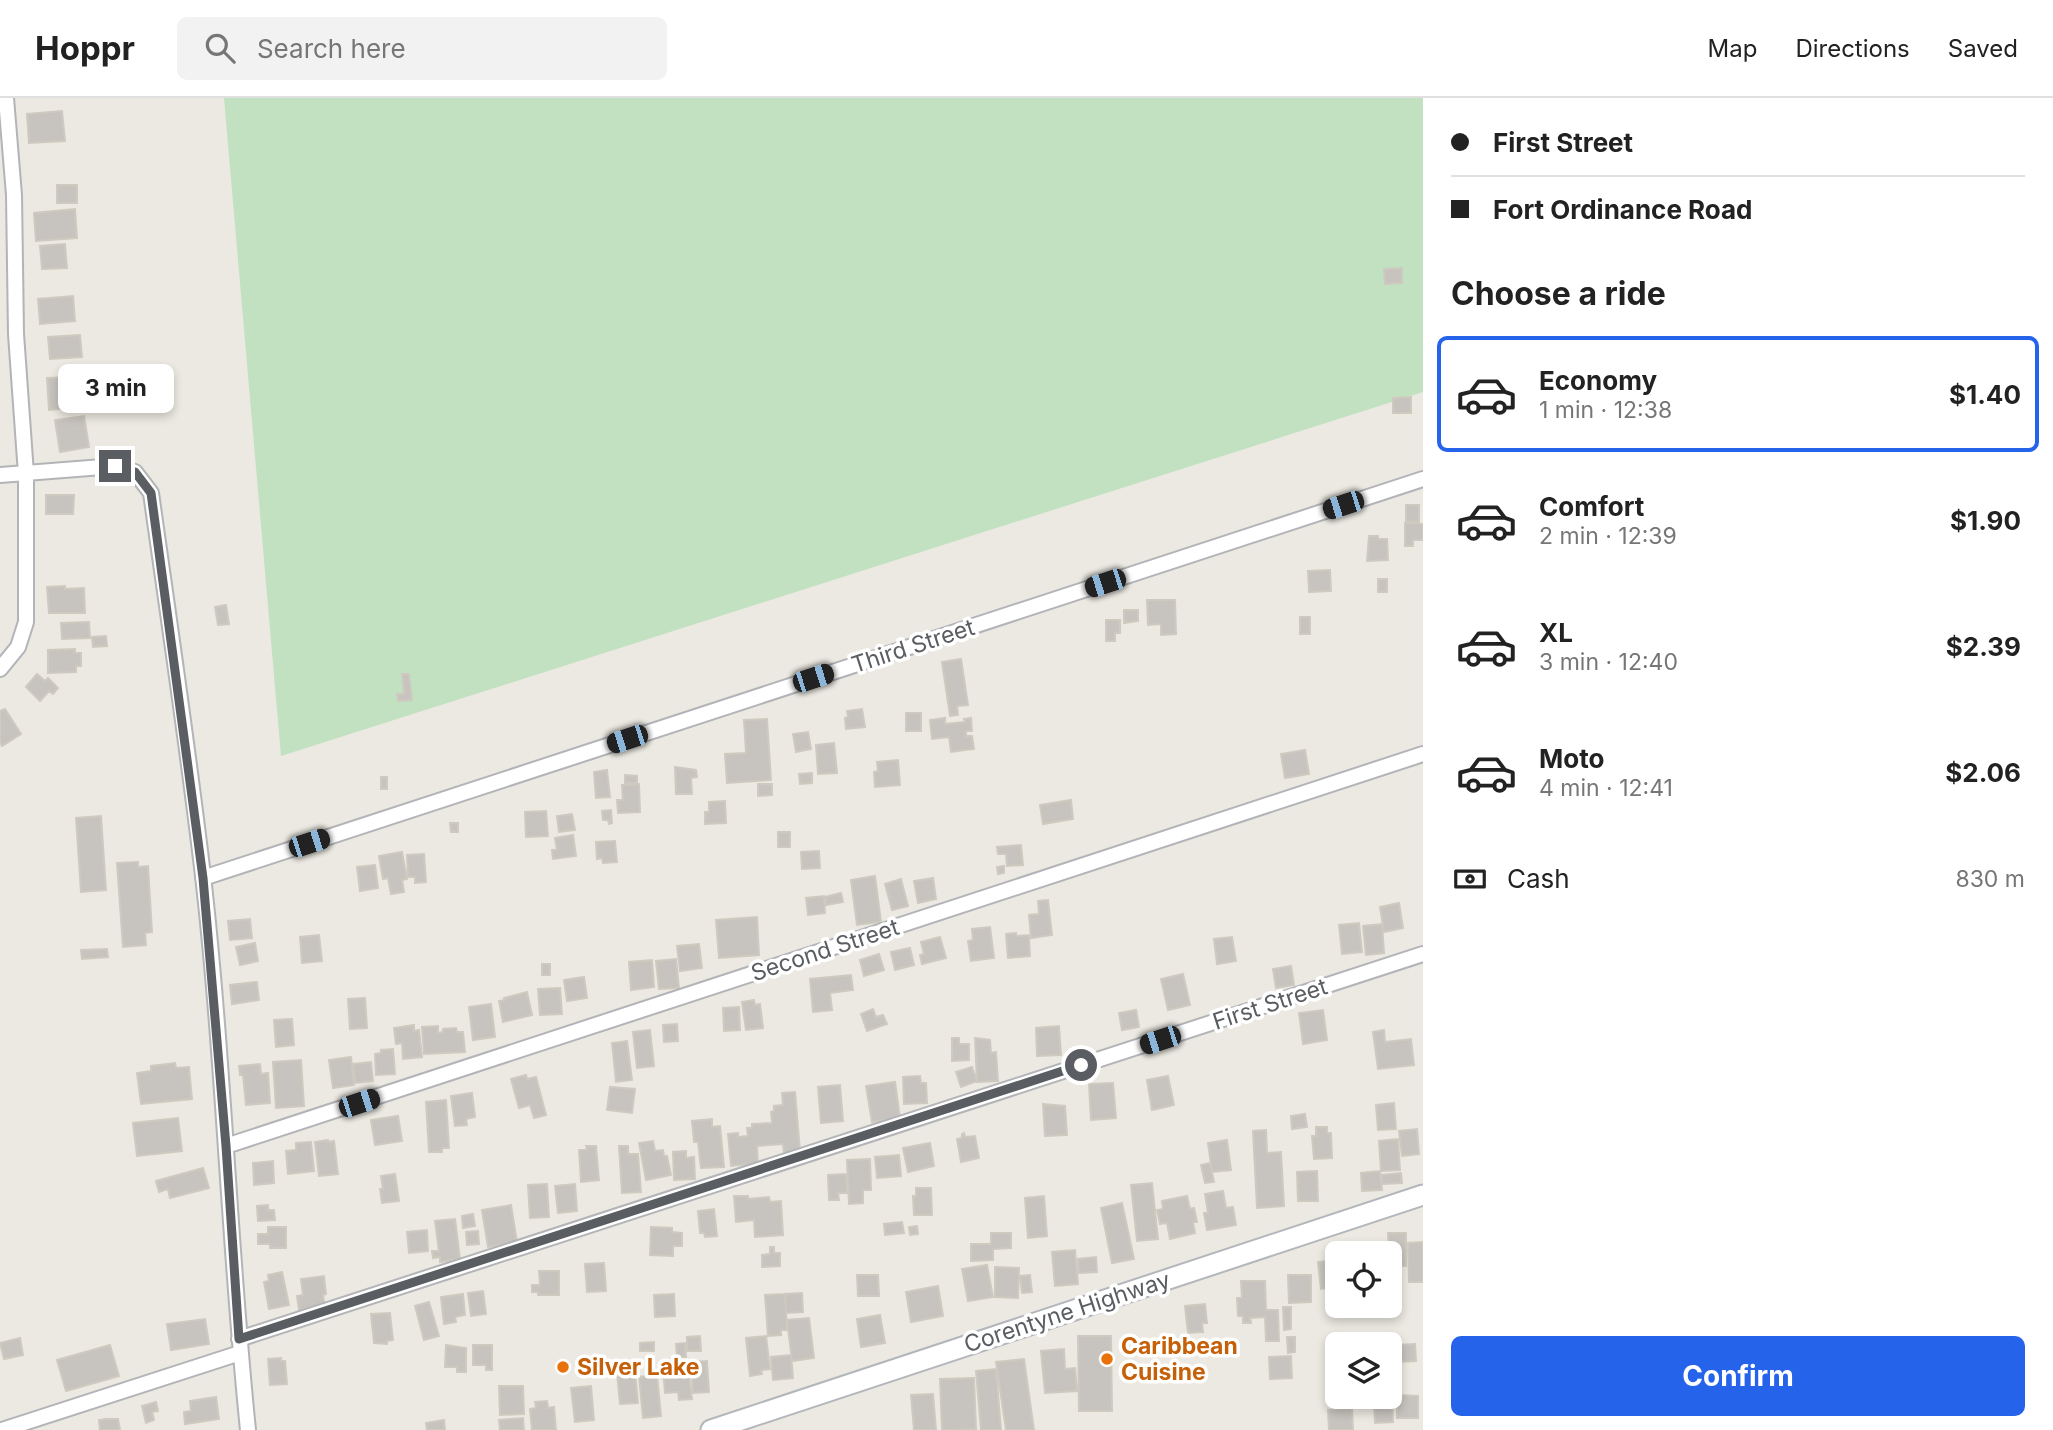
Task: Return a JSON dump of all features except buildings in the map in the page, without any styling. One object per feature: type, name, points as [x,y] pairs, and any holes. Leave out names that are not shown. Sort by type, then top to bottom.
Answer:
[{"type":"main road","name":"Corentyne Highway","points":[[710,1430],[1423,1195]]},
{"type":"street","points":[[0,669],[18,647],[26,622],[26,474],[7,195],[6,98]]},
{"type":"street","points":[[0,335],[16,334]]},
{"type":"street","points":[[0,475],[115,466],[135,472],[151,493],[203,878],[226,1146],[239,1346],[248,1430]]},
{"type":"street","name":"Third Street","points":[[203,878],[1423,479]]},
{"type":"street","name":"Second Street","points":[[226,1146],[1423,754]]},
{"type":"street","name":"First Street","points":[[2,1430],[239,1346],[1423,954]]},
{"type":"green space","points":[[224,98],[1423,98],[1423,392],[281,756]]},
{"type":"place","name":"Caribbean Cuisine","points":[[1107,1359]]},
{"type":"place","name":"Silver Lake","points":[[563,1367]]},
{"type":"route","points":[[115,466],[135,472],[151,493],[203,878],[239,1339],[1081,1065]]}]
